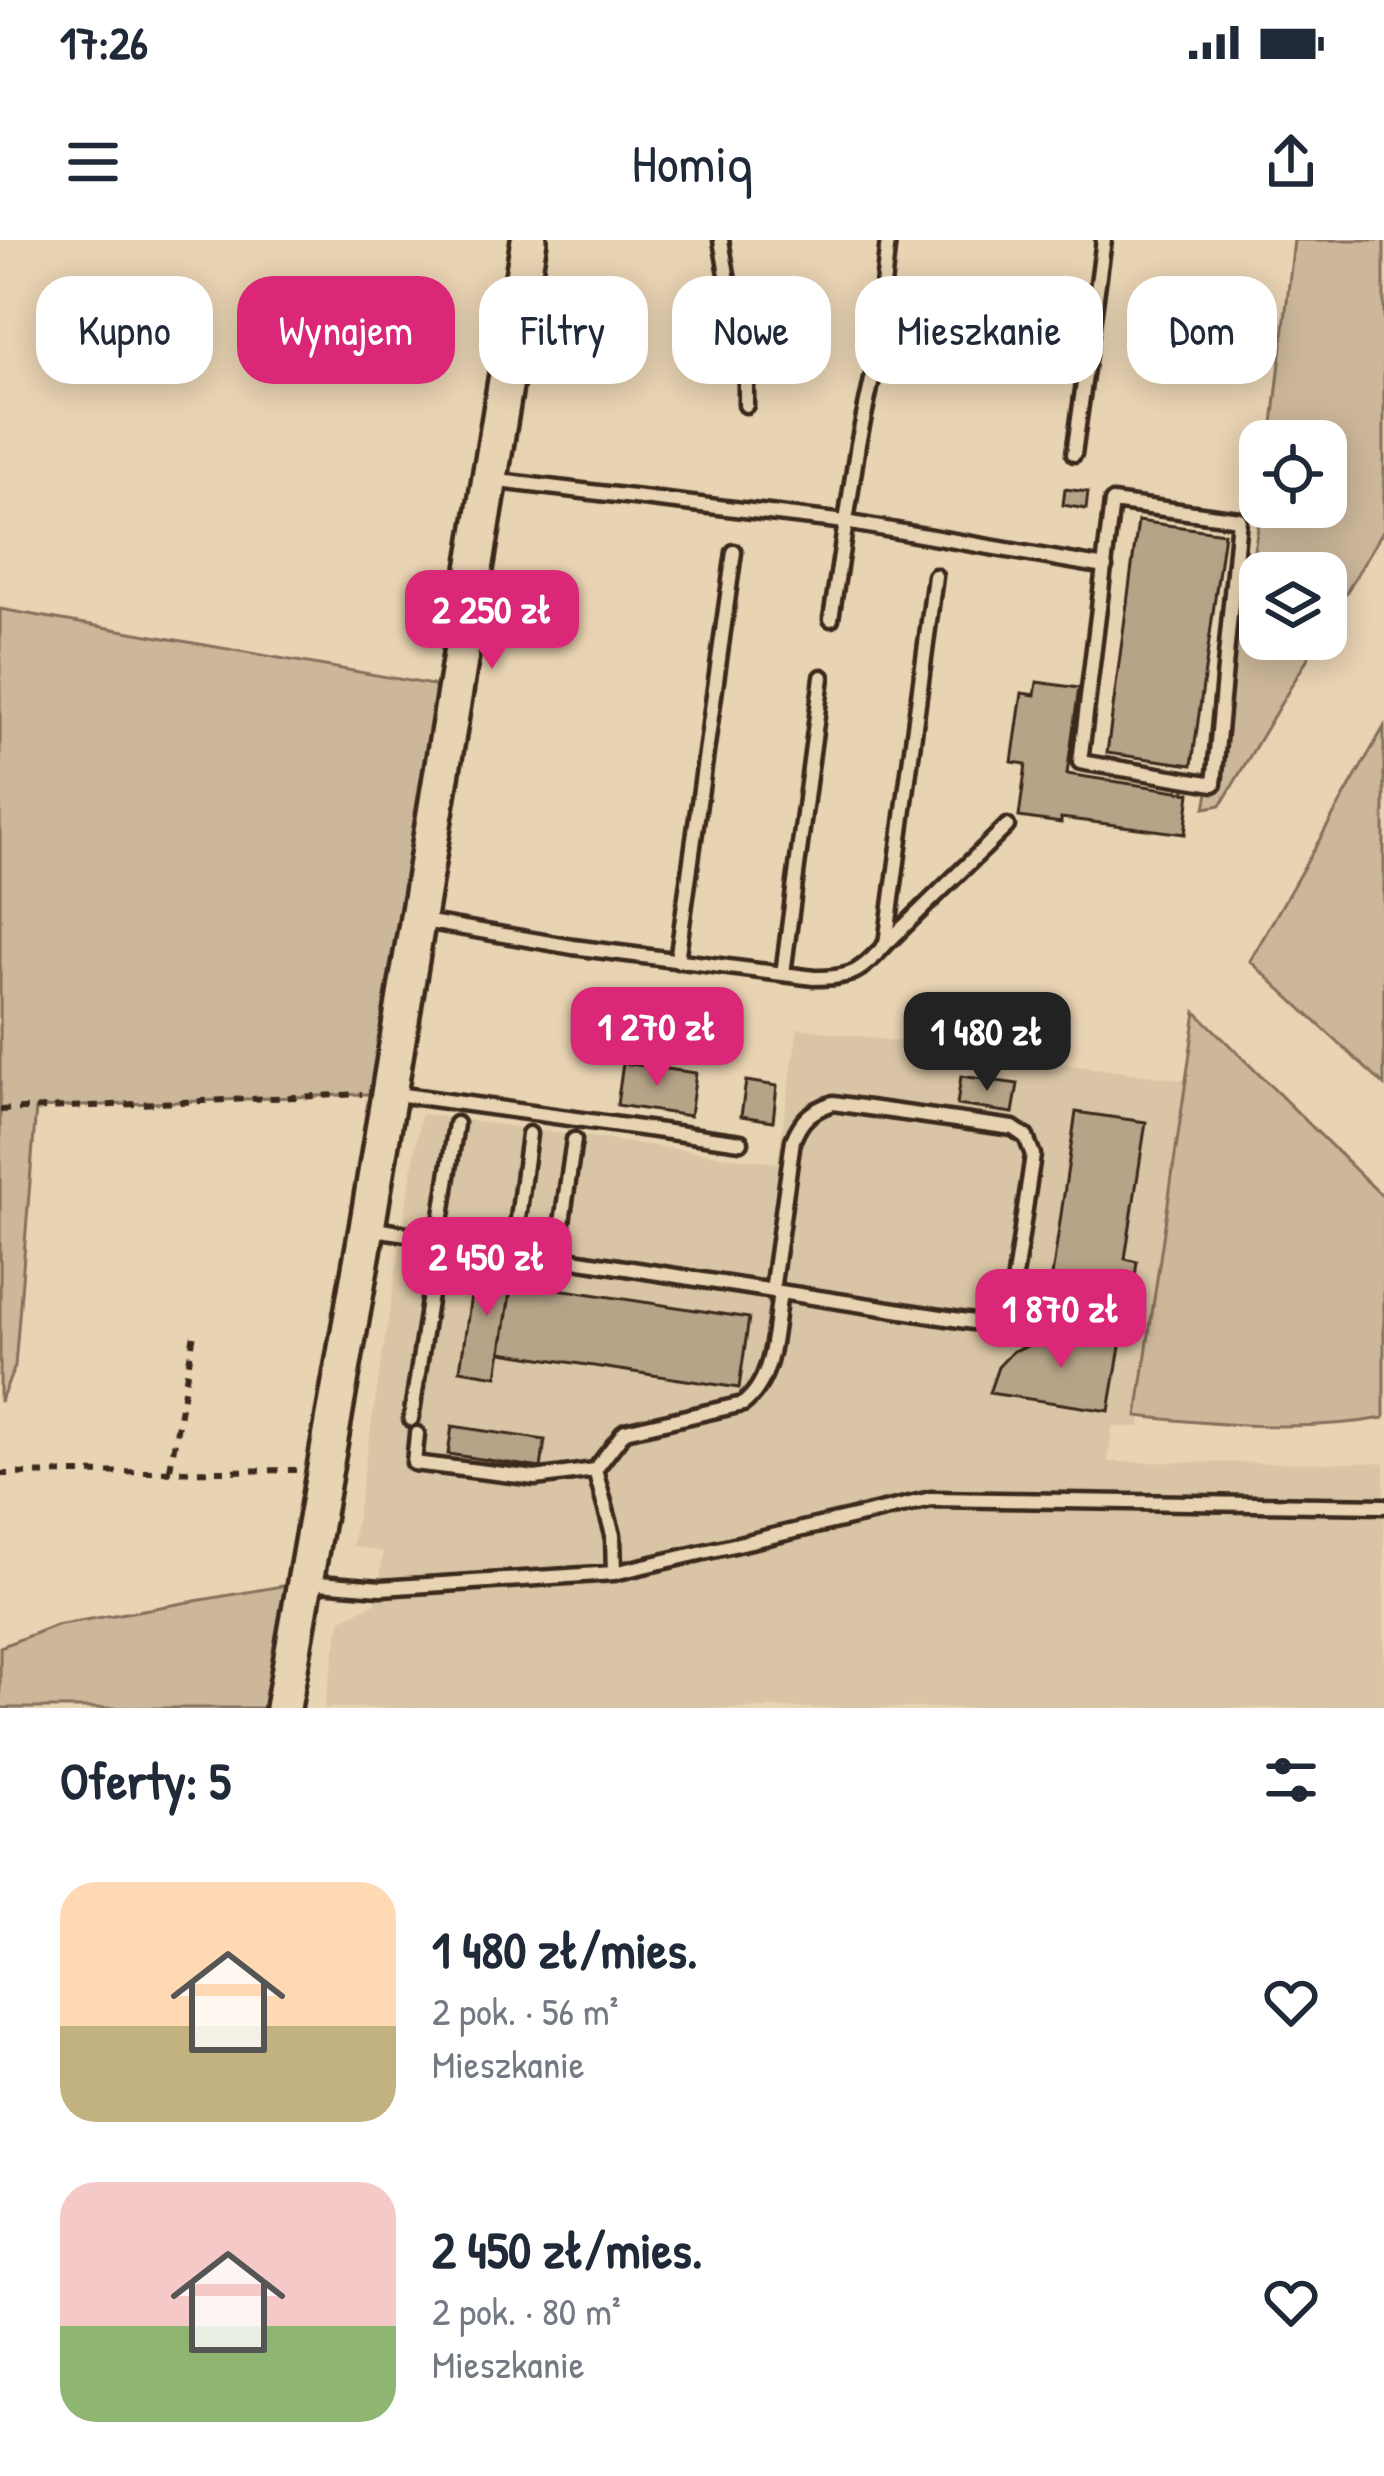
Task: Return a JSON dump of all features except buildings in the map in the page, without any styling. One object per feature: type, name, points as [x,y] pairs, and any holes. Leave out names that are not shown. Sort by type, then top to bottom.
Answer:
[{"type":"street","points":[[283,1708],[529,240]]},
{"type":"lane","points":[[721,240],[746,405]]},
{"type":"lane","points":[[884,276],[888,240]]},
{"type":"lane","points":[[1074,454],[1104,240]]},
{"type":"lane","points":[[831,619],[871,384]]},
{"type":"lane","points":[[489,480],[844,523],[1105,567]]},
{"type":"lane","points":[[1112,502],[1239,519],[1214,784],[1080,763],[1105,567],[1112,502]]},
{"type":"lane","points":[[677,961],[734,552]]},
{"type":"lane","points":[[886,944],[935,576]]},
{"type":"lane","points":[[783,974],[822,677]]},
{"type":"lane","points":[[417,920],[677,961],[845,978],[864,968],[1007,826]]},
{"type":"lane","points":[[388,1093],[740,1142]]},
{"type":"lane","points":[[367,1228],[514,1250],[557,1257],[776,1291],[973,1322],[992,1316],[1013,1283],[1033,1155],[1026,1138],[1013,1128],[833,1103],[813,1110],[793,1140],[776,1291],[766,1373],[758,1392],[742,1404],[625,1431],[595,1470],[535,1478],[413,1463],[417,1434]]},
{"type":"lane","points":[[411,1419],[456,1124]]},
{"type":"lane","points":[[514,1250],[530,1134]]},
{"type":"lane","points":[[557,1257],[574,1140]]},
{"type":"lane","points":[[595,1470],[613,1535],[614,1573]]},
{"type":"lane","points":[[304,1582],[382,1588],[614,1573],[931,1499],[1384,1506]]},
{"type":"path","points":[[0,1110],[388,1093]]},
{"type":"path","points":[[170,1469],[195,1328]]},
{"type":"path","points":[[0,1474],[324,1470]]},
{"type":"shaded area","points":[[1294,240],[1384,240],[1384,529],[1347,592],[1347,552],[1253,552],[1258,528],[1347,528],[1347,420],[1273,420]]},
{"type":"shaded area","points":[[0,609],[433,685],[451,711],[388,1093],[36,1108],[15,1366],[0,1402]]},
{"type":"shaded area","points":[[1239,628],[1239,660],[1307,660],[1221,805],[1205,808]]},
{"type":"shaded area","points":[[1384,727],[1384,1085],[1250,961]]},
{"type":"shaded area","points":[[1196,1012],[1384,1198],[1384,1418],[1292,1426],[1137,1416]]},
{"type":"shaded area","points":[[798,1028],[1191,1081],[1140,1427],[1112,1427],[1108,1462],[1384,1463],[1384,1708],[324,1708],[341,1619],[377,1602],[383,1552],[352,1546],[421,1114],[777,1163]]},
{"type":"shaded area","points":[[305,1582],[283,1708],[0,1708],[0,1647],[56,1625]]}]
